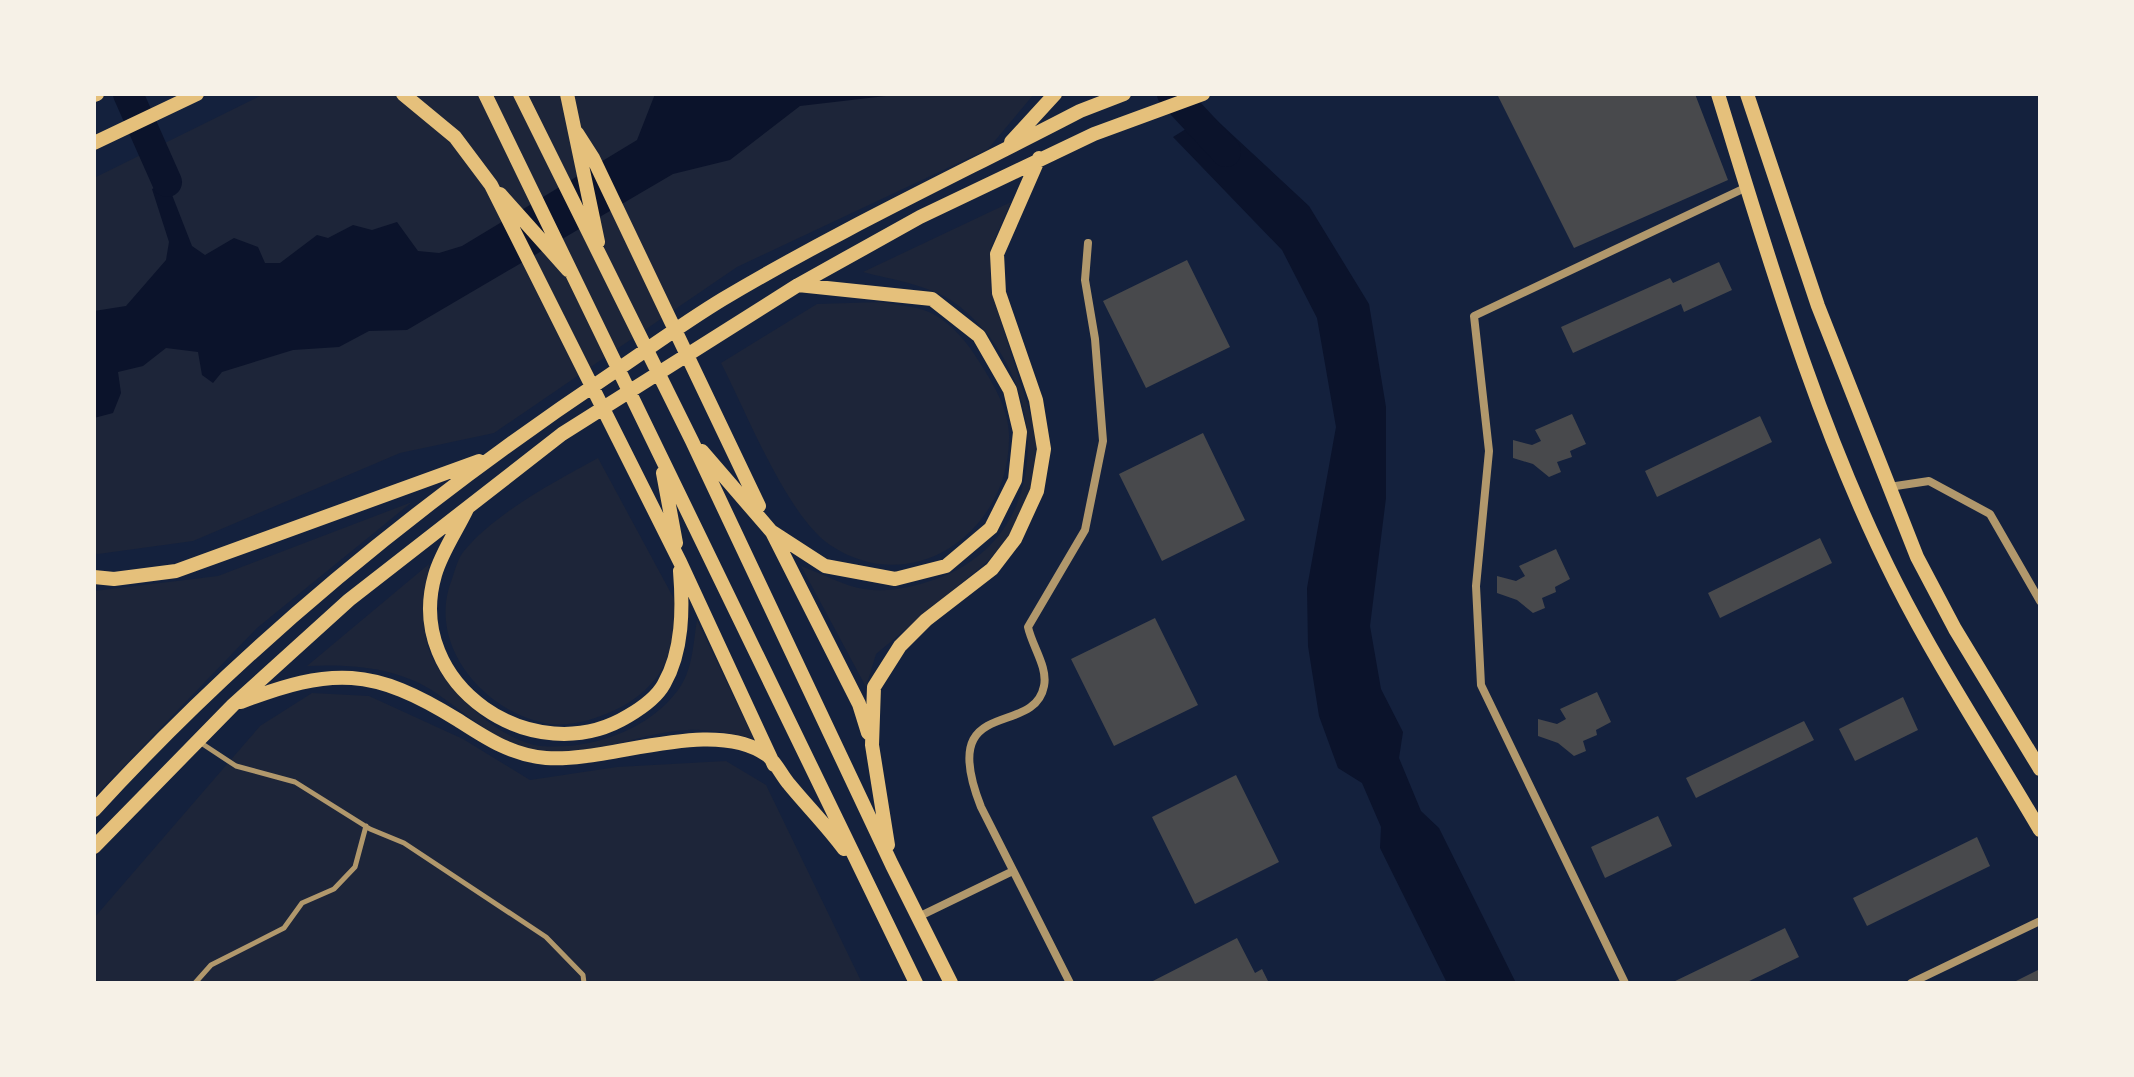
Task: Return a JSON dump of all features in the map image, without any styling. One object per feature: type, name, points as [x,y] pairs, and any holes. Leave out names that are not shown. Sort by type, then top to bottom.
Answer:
[{"type":"main road","points":[[94,143],[197,94]]},
{"type":"main road","points":[[403,94],[455,137],[509,210],[573,274],[916,983]]},
{"type":"main road","points":[[485,94],[561,259]]},
{"type":"main road","points":[[520,94],[560,178],[591,232],[951,983]]},
{"type":"main road","points":[[567,94],[588,161],[620,218],[771,531],[859,704],[872,745],[892,865]]},
{"type":"main road","points":[[1002,151],[1055,94]]},
{"type":"main road","points":[[94,810],[257,648],[395,531],[549,416],[720,301],[908,197],[1080,111],[1124,94]]},
{"type":"main road","points":[[94,847],[233,705],[349,600],[562,434],[798,285],[920,217],[1094,134],[1203,94]]},
{"type":"main road","points":[[1718,94],[1783,299],[1832,433],[1896,582],[2040,830]]},
{"type":"main road","points":[[1747,94],[1818,306],[1917,557],[1955,629],[2040,769]]},
{"type":"main road","points":[[872,745],[874,687],[900,646],[926,620],[992,569],[1015,539],[1037,491],[1044,449],[1036,400],[999,293],[997,254],[1039,158]]},
{"type":"main road","points":[[588,161],[591,232]]},
{"type":"main road","points":[[509,210],[532,271],[680,562],[774,765]]},
{"type":"main road","points":[[692,441],[738,488],[771,531],[825,566],[895,579],[946,566],[991,528],[1015,480],[1020,432],[1010,390],[979,336],[932,299],[798,285]]},
{"type":"main road","points":[[469,506],[435,575],[431,619],[442,660],[459,688],[490,714],[535,733],[572,735],[609,728],[640,708],[663,686],[680,643],[680,562],[658,449]]},
{"type":"main road","points":[[94,577],[114,579],[176,571],[491,457]]},
{"type":"main road","points":[[233,705],[293,682],[337,675],[384,682],[432,704],[510,751],[546,758],[583,758],[671,742],[703,740],[738,744],[768,755],[865,875]]},
{"type":"street","points":[[1625,983],[1481,685],[1476,586],[1489,451],[1474,316],[1748,187]]},
{"type":"street","points":[[1070,983],[976,792],[967,754],[976,734],[1034,703],[1044,688],[1044,671],[1032,647],[1028,627],[1085,530],[1103,441],[1095,339],[1085,280],[1088,243]]},
{"type":"street","points":[[1888,487],[1929,481],[1990,514],[2040,601]]},
{"type":"street","points":[[918,917],[1013,871]]},
{"type":"street","points":[[1911,983],[2040,921]]},
{"type":"lane","points":[[197,741],[236,766],[295,782],[366,826],[404,843],[546,937],[583,975],[584,983]]},
{"type":"lane","points":[[195,983],[211,965],[284,928],[302,903],[334,889],[355,867],[366,826]]},
{"type":"shaded area","points":[[264,94],[1034,94],[988,149],[737,267],[494,433],[400,453],[193,541],[94,553],[94,178]]},
{"type":"shaded area","points":[[655,94],[903,94],[800,106],[730,160],[673,174],[407,330],[369,331],[339,347],[293,350],[222,372],[213,383],[202,375],[198,352],[166,348],[143,366],[118,372],[121,393],[113,413],[94,418],[94,311],[126,306],[166,260],[169,242],[152,189],[167,182],[192,246],[205,255],[234,238],[258,247],[265,263],[280,263],[317,235],[328,238],[353,225],[372,230],[397,222],[418,251],[439,253],[462,246],[637,140]]},
{"type":"shaded area","points":[[1210,114],[1309,206],[1369,304],[1386,407],[1386,498],[1370,626],[1381,689],[1403,732],[1399,758],[1421,811],[1439,828],[1516,983],[1447,983],[1380,848],[1381,827],[1362,783],[1338,768],[1319,716],[1308,646],[1307,588],[1336,427],[1317,318],[1282,250],[1173,137]]},
{"type":"shaded area","points":[[1011,202],[990,250],[991,290],[1037,435],[1033,488],[1009,537],[987,562],[876,654],[866,687],[801,566],[849,585],[873,590],[900,588],[936,579],[976,557],[1005,527],[1022,491],[1028,451],[1023,409],[1010,369],[987,333],[945,297],[911,284],[863,272]]},
{"type":"shaded area","points":[[881,302],[929,312],[945,321],[958,334],[995,388],[1006,416],[1009,435],[1005,469],[994,500],[975,526],[952,547],[924,560],[894,565],[862,560],[830,545],[814,531],[783,487],[721,363],[817,304]]},
{"type":"shaded area","points":[[598,458],[679,608],[666,661],[657,676],[637,697],[598,717],[571,724],[544,723],[521,716],[500,704],[481,689],[465,670],[453,649],[447,627],[446,603],[458,561],[477,537],[527,499]]},
{"type":"shaded area","points":[[412,502],[257,628],[94,797],[94,591],[218,576]]},
{"type":"shaded area","points":[[429,564],[424,622],[431,655],[462,699],[509,735],[541,746],[579,745],[617,735],[651,717],[678,690],[687,674],[697,620],[754,739],[721,732],[688,730],[574,752],[536,751],[508,742],[436,693],[406,678],[374,669],[307,666]]},
{"type":"shaded area","points":[[312,693],[369,696],[463,739],[530,780],[617,767],[726,761],[766,785],[862,983],[94,983],[94,918],[260,726]]},
{"type":"building","points":[[1497,94],[1695,94],[1728,180],[1574,248]]},
{"type":"building","points":[[1187,260],[1230,347],[1146,388],[1103,301]]},
{"type":"building","points":[[1719,262],[1732,290],[1684,312],[1681,304],[1573,353],[1561,327],[1670,278],[1673,283]]},
{"type":"building","points":[[1572,414],[1586,444],[1570,451],[1572,457],[1557,462],[1561,472],[1549,477],[1533,464],[1513,458],[1513,440],[1532,445],[1541,441],[1535,430]]},
{"type":"building","points":[[1760,416],[1772,442],[1657,497],[1645,471]]},
{"type":"building","points":[[1203,433],[1245,520],[1162,561],[1119,474]]},
{"type":"building","points":[[1820,538],[1832,563],[1720,618],[1708,593]]},
{"type":"building","points":[[1556,549],[1570,579],[1555,587],[1556,592],[1542,598],[1545,608],[1533,613],[1517,600],[1497,593],[1497,576],[1516,581],[1525,576],[1519,566]]},
{"type":"building","points":[[1155,618],[1198,705],[1114,746],[1071,659]]},
{"type":"building","points":[[1597,692],[1611,722],[1596,730],[1597,735],[1583,741],[1586,751],[1574,756],[1558,743],[1538,736],[1538,719],[1557,724],[1566,719],[1560,709]]},
{"type":"building","points":[[1903,697],[1918,730],[1855,761],[1839,729]]},
{"type":"building","points":[[1804,721],[1814,740],[1696,798],[1686,778]]},
{"type":"building","points":[[1236,775],[1279,862],[1195,904],[1152,817]]},
{"type":"building","points":[[1658,816],[1672,846],[1605,878],[1591,847]]},
{"type":"building","points":[[1977,837],[1990,866],[1867,926],[1853,898]]},
{"type":"building","points":[[1785,928],[1799,957],[1745,983],[1671,983]]},
{"type":"building","points":[[1237,938],[1255,973],[1262,969],[1269,983],[1149,983]]},
{"type":"building","points":[[2040,969],[2040,983],[2012,983]]},
{"type":"waterway","points":[[128,94],[167,182]]},
{"type":"waterway","points":[[1172,94],[1226,152]]}]
